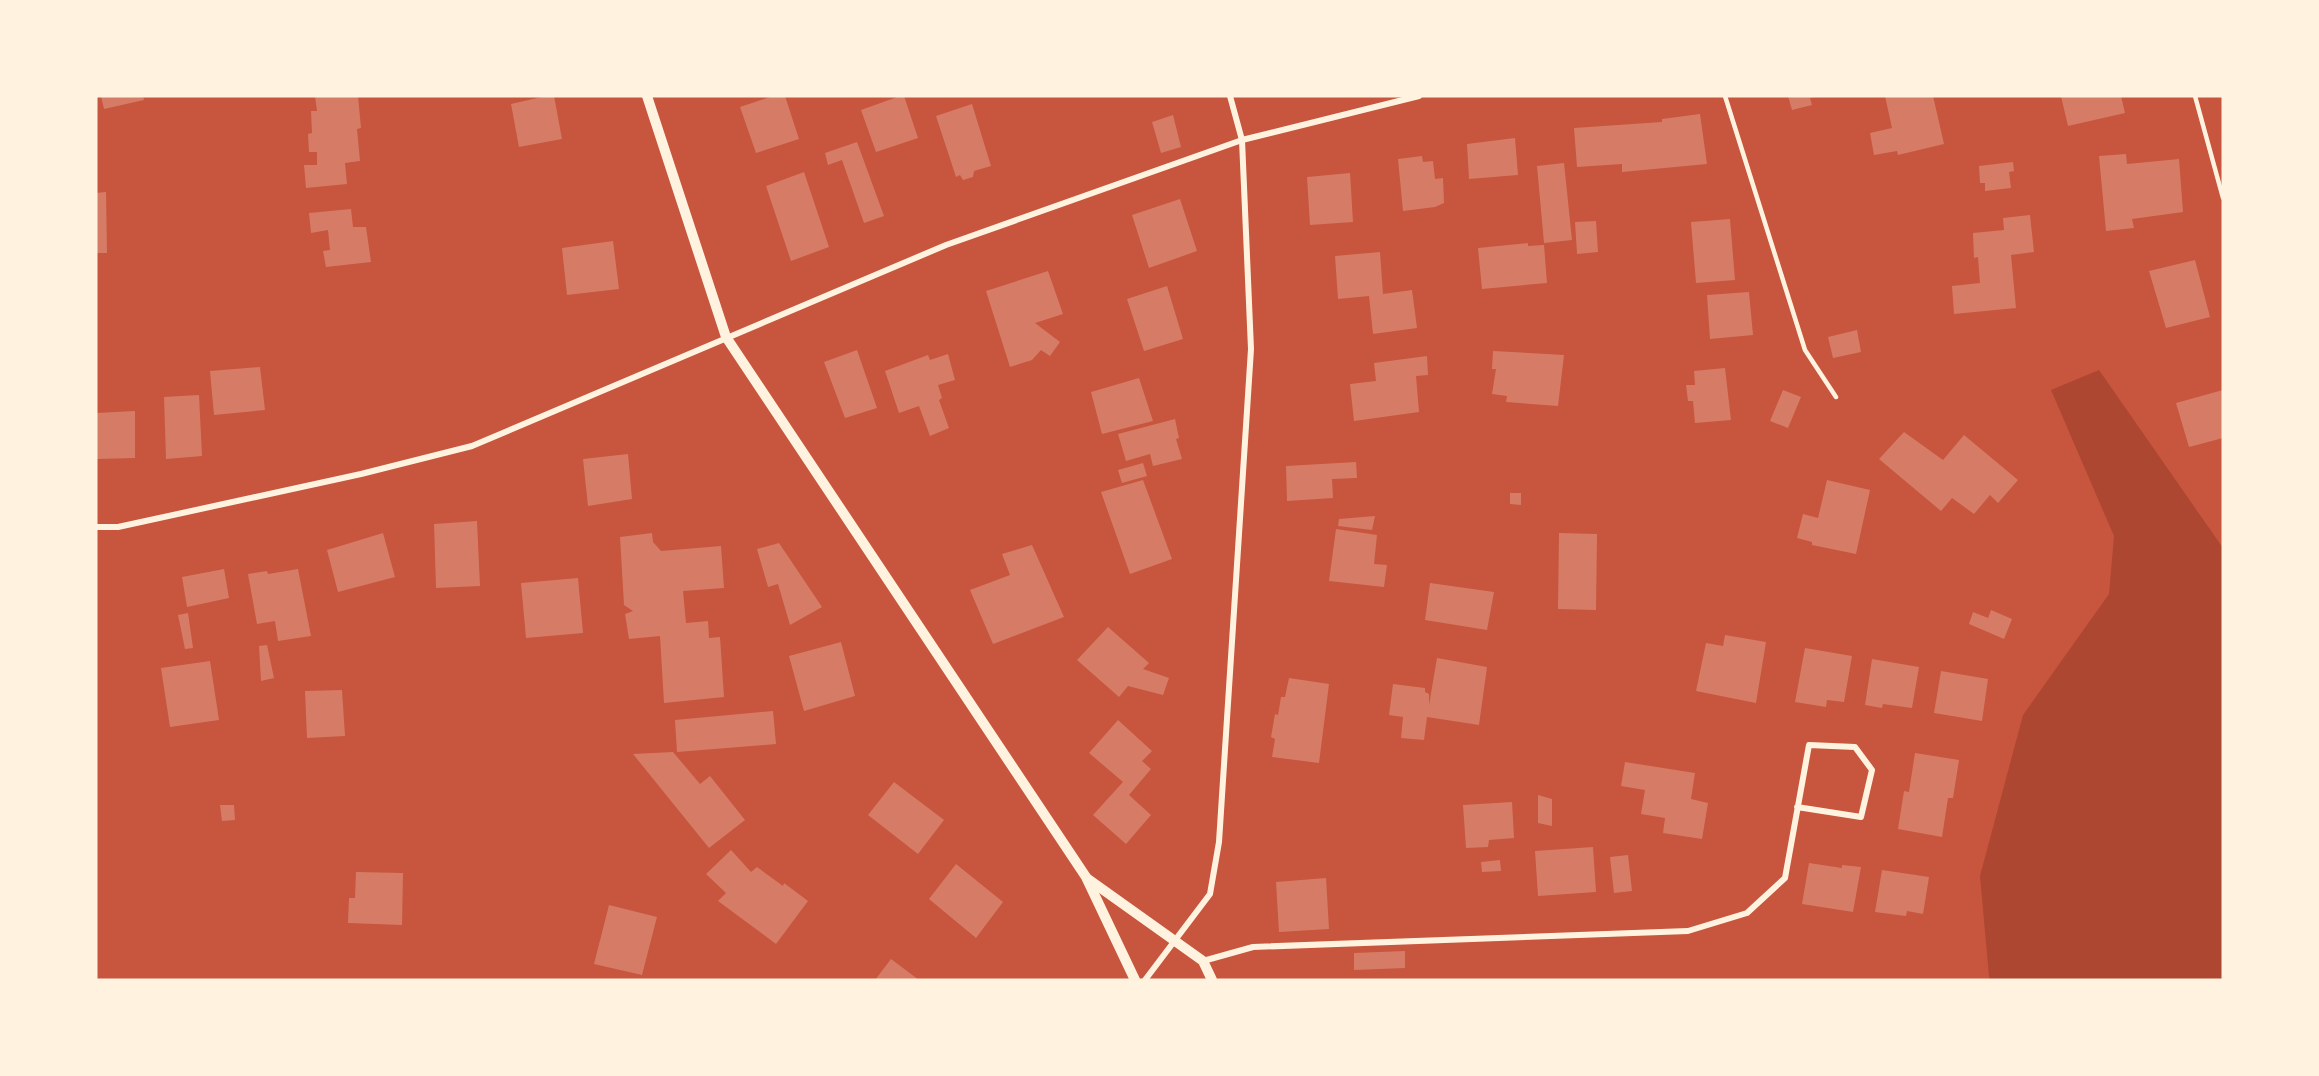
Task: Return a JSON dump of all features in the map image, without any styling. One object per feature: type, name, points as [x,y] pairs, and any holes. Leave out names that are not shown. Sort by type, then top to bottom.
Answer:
[{"type":"street","points":[[647,96],[726,337],[1086,877],[1135,980]]},
{"type":"street","points":[[1145,980],[1210,894],[1219,843],[1251,349],[1242,140],[1230,96]]},
{"type":"street","points":[[96,527],[118,527],[361,474],[472,446],[726,337],[752,328],[773,316],[946,245],[1242,140],[1419,96]]},
{"type":"street","points":[[1203,961],[1253,947],[1688,931],[1747,913],[1785,878],[1797,807],[1809,745],[1855,747],[1872,770],[1861,818],[1797,807]]},
{"type":"street","points":[[1086,877],[1203,961],[1212,980]]},
{"type":"lane","points":[[1725,96],[1805,350],[1836,397]]},
{"type":"lane","points":[[2195,96],[2223,198]]},
{"type":"shaded area","points":[[2099,370],[2223,548],[2223,980],[1990,980],[1989,976],[1980,876],[2023,715],[2109,594],[2114,536],[2051,390]]},
{"type":"building","points":[[101,96],[143,96],[144,100],[104,109]]},
{"type":"building","points":[[315,96],[358,96],[361,128],[357,129],[360,161],[345,163],[347,184],[306,188],[304,165],[317,165],[317,152],[309,152],[308,134],[312,133],[311,111],[317,111]]},
{"type":"building","points":[[554,96],[562,139],[519,147],[511,104]]},
{"type":"building","points":[[773,96],[785,96],[799,139],[756,153],[740,107]]},
{"type":"building","points":[[904,96],[918,138],[876,152],[861,110]]},
{"type":"building","points":[[1788,96],[1815,97],[1810,98],[1812,105],[1792,110]]},
{"type":"building","points":[[1885,96],[1933,96],[1944,144],[1898,155],[1897,151],[1874,155],[1870,133],[1892,128]]},
{"type":"building","points":[[2061,96],[2121,96],[2125,113],[2068,126]]},
{"type":"building","points":[[972,104],[991,166],[974,171],[973,177],[963,180],[960,175],[956,177],[936,116]]},
{"type":"building","points":[[1700,114],[1707,164],[1622,172],[1622,164],[1577,167],[1574,128],[1662,122],[1662,119]]},
{"type":"building","points":[[1173,115],[1181,147],[1161,153],[1152,122]]},
{"type":"building","points":[[1515,138],[1518,175],[1469,179],[1467,144]]},
{"type":"building","points":[[857,142],[884,216],[864,223],[842,160],[828,165],[825,153]]},
{"type":"building","points":[[2126,154],[2127,164],[2179,159],[2183,212],[2132,219],[2134,228],[2106,231],[2099,156]]},
{"type":"building","points":[[1422,156],[1423,162],[1433,161],[1435,179],[1443,178],[1444,203],[1435,207],[1403,211],[1398,159]]},
{"type":"building","points":[[2013,162],[2014,171],[2009,172],[2011,188],[1985,191],[1985,183],[1980,183],[1979,166]]},
{"type":"building","points":[[1564,163],[1572,240],[1544,243],[1537,166]]},
{"type":"building","points":[[804,172],[829,247],[791,261],[766,186]]},
{"type":"building","points":[[1350,173],[1353,222],[1310,225],[1307,177]]},
{"type":"building","points":[[106,192],[107,253],[96,253],[96,193]]},
{"type":"building","points":[[1180,199],[1197,251],[1149,268],[1132,215]]},
{"type":"building","points":[[351,209],[353,227],[366,227],[371,262],[326,267],[323,251],[330,250],[328,230],[311,233],[309,213]]},
{"type":"building","points":[[2030,215],[2034,252],[2011,255],[2016,308],[1954,314],[1952,286],[1980,283],[1978,257],[1974,258],[1973,233],[2004,230],[2003,218]]},
{"type":"building","points":[[1730,219],[1735,280],[1696,283],[1691,222]]},
{"type":"building","points":[[1596,221],[1598,252],[1577,254],[1575,222]]},
{"type":"building","points":[[613,241],[619,289],[567,295],[562,248]]},
{"type":"building","points":[[1528,243],[1528,246],[1544,245],[1547,283],[1482,289],[1478,248]]},
{"type":"building","points":[[1380,252],[1383,294],[1412,290],[1417,328],[1373,334],[1369,296],[1338,299],[1335,256]]},
{"type":"building","points":[[2195,260],[2210,317],[2166,328],[2149,271]]},
{"type":"building","points":[[1048,271],[1063,314],[1035,323],[1060,342],[1050,356],[1041,350],[1032,360],[1010,367],[986,291]]},
{"type":"building","points":[[1167,286],[1183,339],[1144,351],[1127,299]]},
{"type":"building","points":[[1749,292],[1753,335],[1710,339],[1707,295]]},
{"type":"building","points":[[1857,330],[1861,352],[1833,358],[1828,337]]},
{"type":"building","points":[[857,350],[877,408],[845,418],[824,362]]},
{"type":"building","points":[[1493,351],[1564,355],[1558,406],[1506,402],[1507,396],[1492,394],[1496,369],[1492,369]]},
{"type":"building","points":[[948,354],[955,380],[938,385],[942,398],[939,400],[949,428],[930,436],[919,406],[899,413],[885,371],[928,355],[930,360]]},
{"type":"building","points":[[1427,356],[1428,375],[1416,376],[1419,412],[1354,421],[1350,384],[1376,381],[1374,363]]},
{"type":"building","points":[[260,367],[265,410],[214,415],[210,371]]},
{"type":"building","points":[[1725,368],[1731,420],[1695,423],[1693,401],[1688,401],[1686,385],[1695,385],[1694,371]]},
{"type":"building","points":[[1139,378],[1153,421],[1102,434],[1091,392]]},
{"type":"building","points":[[1783,390],[1801,397],[1788,428],[1770,421]]},
{"type":"building","points":[[2223,390],[2223,438],[2189,447],[2176,403]]},
{"type":"building","points":[[199,395],[202,456],[166,459],[164,397]]},
{"type":"building","points":[[135,411],[135,458],[96,459],[96,413]]},
{"type":"building","points":[[1175,419],[1179,438],[1176,439],[1182,459],[1153,466],[1150,454],[1126,461],[1118,434]]},
{"type":"building","points":[[1904,432],[1943,460],[1964,435],[2018,480],[1998,503],[1990,495],[1974,514],[1952,498],[1941,511],[1879,459]]},
{"type":"building","points":[[628,454],[632,499],[588,506],[583,459]]},
{"type":"building","points":[[1356,462],[1357,478],[1332,479],[1333,498],[1287,501],[1286,466]]},
{"type":"building","points":[[1143,463],[1147,476],[1122,483],[1118,470]]},
{"type":"building","points":[[1143,480],[1172,559],[1130,574],[1101,492]]},
{"type":"building","points":[[1827,480],[1870,490],[1856,554],[1812,545],[1812,542],[1797,538],[1803,514],[1818,518]]},
{"type":"building","points":[[1510,493],[1521,493],[1521,505],[1510,504]]},
{"type":"building","points":[[1375,516],[1372,530],[1338,526],[1339,519]]},
{"type":"building","points":[[477,521],[480,586],[436,588],[434,524]]},
{"type":"building","points":[[1336,529],[1377,535],[1374,564],[1387,565],[1384,587],[1329,581]]},
{"type":"building","points":[[383,533],[395,577],[338,592],[327,550]]},
{"type":"building","points":[[652,533],[653,542],[661,551],[721,546],[724,588],[683,591],[686,623],[708,621],[709,638],[720,637],[724,697],[664,703],[660,636],[629,639],[625,614],[633,611],[624,605],[620,537]]},
{"type":"building","points":[[1559,533],[1597,534],[1596,610],[1558,609]]},
{"type":"building","points":[[779,543],[822,607],[790,625],[778,584],[768,587],[757,549]]},
{"type":"building","points":[[1032,545],[1064,617],[993,644],[970,590],[1010,575],[1002,554]]},
{"type":"building","points":[[224,569],[229,598],[187,607],[182,577]]},
{"type":"building","points":[[298,569],[311,636],[278,641],[275,621],[257,624],[248,574],[267,571],[268,574]]},
{"type":"building","points":[[578,578],[583,633],[526,638],[521,583]]},
{"type":"building","points":[[1430,583],[1494,592],[1487,630],[1425,620]]},
{"type":"building","points":[[1991,610],[2012,619],[2004,639],[1969,624],[1973,612],[1988,618]]},
{"type":"building","points":[[188,613],[193,648],[185,649],[178,615]]},
{"type":"building","points":[[1108,627],[1149,663],[1143,669],[1169,678],[1163,695],[1128,686],[1119,697],[1077,660]]},
{"type":"building","points":[[1725,635],[1766,642],[1756,703],[1696,691],[1706,643],[1723,646]]},
{"type":"building","points":[[841,642],[855,696],[804,711],[789,656]]},
{"type":"building","points":[[267,645],[274,678],[261,681],[259,646]]},
{"type":"building","points":[[1805,648],[1852,656],[1844,702],[1827,700],[1826,707],[1795,702]]},
{"type":"building","points":[[1437,658],[1487,667],[1479,725],[1427,717],[1424,740],[1401,738],[1403,717],[1389,715],[1393,684],[1425,688],[1425,692],[1429,694],[1429,705]]},
{"type":"building","points":[[1872,659],[1919,667],[1912,708],[1883,704],[1882,708],[1865,705]]},
{"type":"building","points":[[210,661],[219,720],[170,727],[161,668]]},
{"type":"building","points":[[1941,671],[1988,679],[1982,721],[1934,713]]},
{"type":"building","points":[[1289,678],[1329,684],[1319,763],[1272,757],[1275,739],[1271,737],[1275,714],[1278,715],[1281,697],[1285,697]]},
{"type":"building","points":[[342,690],[345,736],[307,738],[305,691]]},
{"type":"building","points":[[773,711],[776,744],[677,752],[675,720]]},
{"type":"building","points":[[1118,720],[1152,751],[1142,761],[1151,769],[1129,795],[1151,815],[1126,844],[1093,815],[1123,782],[1089,753]]},
{"type":"building","points":[[673,752],[700,784],[710,776],[745,820],[709,848],[633,754]]},
{"type":"building","points":[[1915,753],[1959,760],[1953,798],[1948,798],[1942,837],[1898,829],[1904,791],[1909,792]]},
{"type":"building","points":[[1625,762],[1695,773],[1691,799],[1708,803],[1702,839],[1663,833],[1665,818],[1641,814],[1645,790],[1621,786]]},
{"type":"building","points":[[894,782],[944,820],[918,854],[868,815]]},
{"type":"building","points":[[1538,795],[1552,799],[1552,826],[1538,823]]},
{"type":"building","points":[[1512,802],[1514,838],[1489,840],[1488,847],[1466,848],[1463,805]]},
{"type":"building","points":[[220,805],[234,805],[235,820],[222,821]]},
{"type":"building","points":[[1593,847],[1596,892],[1538,896],[1535,851]]},
{"type":"building","points":[[731,850],[751,872],[757,867],[808,901],[776,944],[718,901],[726,893],[706,874]]},
{"type":"building","points":[[1628,855],[1632,891],[1614,893],[1610,857]]},
{"type":"building","points":[[1500,860],[1501,871],[1482,872],[1481,862]]},
{"type":"building","points":[[1809,863],[1842,868],[1842,865],[1861,867],[1853,912],[1802,904]]},
{"type":"building","points":[[956,864],[1003,902],[976,938],[929,899]]},
{"type":"building","points":[[1882,870],[1929,877],[1923,914],[1907,911],[1906,916],[1875,912]]},
{"type":"building","points":[[356,872],[403,873],[402,925],[348,923],[349,898],[355,898]]},
{"type":"building","points":[[1326,878],[1329,929],[1279,932],[1276,882]]},
{"type":"building","points":[[609,905],[657,917],[642,975],[594,964]]},
{"type":"building","points":[[1405,951],[1405,968],[1354,970],[1354,953]]},
{"type":"building","points":[[891,959],[919,980],[875,980]]}]
